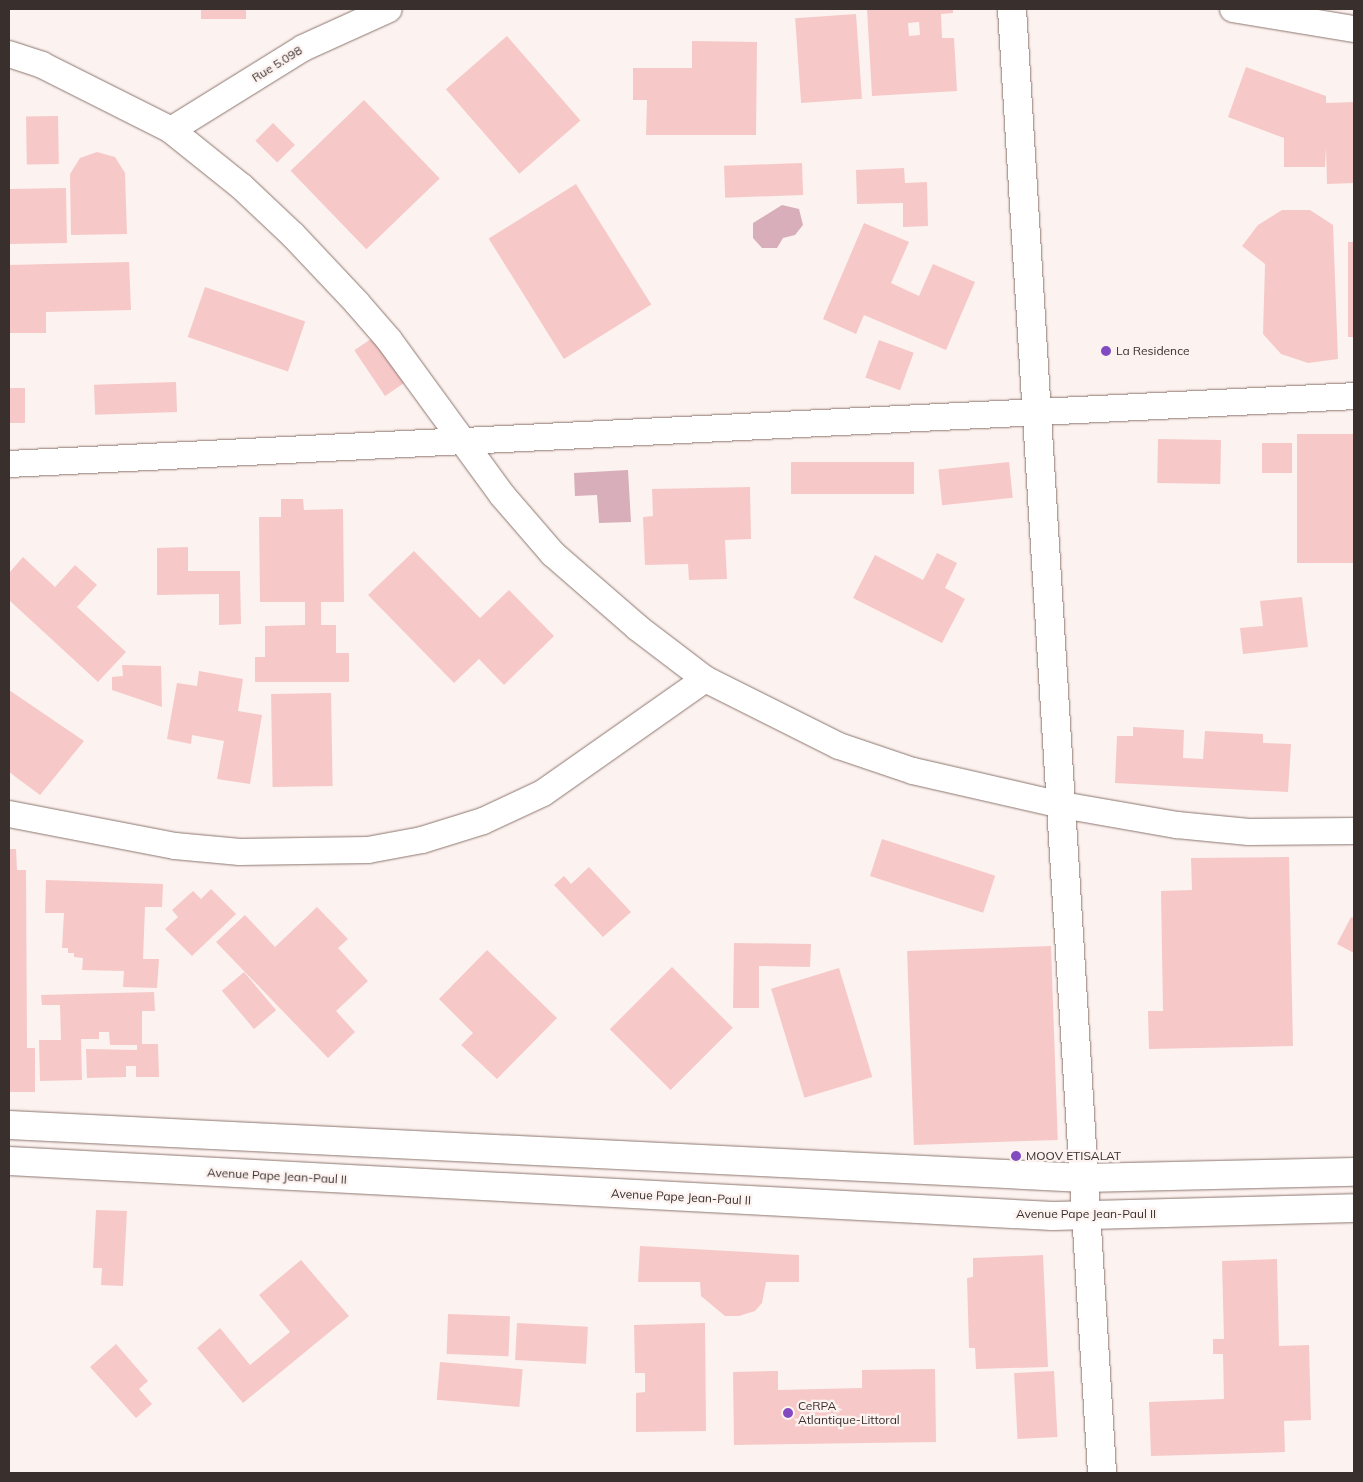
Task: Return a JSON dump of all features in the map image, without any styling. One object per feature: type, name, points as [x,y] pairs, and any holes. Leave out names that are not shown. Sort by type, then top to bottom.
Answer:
[{"type":"main road","points":[[1012,9],[1039,410],[1102,1473]]},
{"type":"main road","points":[[9,1125],[1084,1178],[1354,1172]]},
{"type":"main road","name":"Avenue Pape Jean-Paul II","points":[[9,1162],[1053,1216],[1354,1208]]},
{"type":"street","name":"Rue 5.098","points":[[171,130],[303,48],[388,9]]},
{"type":"street","points":[[1232,9],[1354,29]]},
{"type":"street","points":[[9,54],[42,65],[171,130],[241,186],[293,235],[358,303],[389,340],[460,440],[553,554],[638,628],[705,679],[839,746],[913,771],[1062,805],[1177,825],[1248,832],[1354,831]]},
{"type":"street","points":[[9,464],[1039,410],[1354,396]]},
{"type":"street","points":[[9,814],[175,846],[240,852],[368,850],[422,840],[482,821],[543,793],[705,679]]},
{"type":"shaded area","points":[[782,205],[799,209],[803,225],[795,235],[783,238],[777,248],[762,248],[753,238],[753,223]]},
{"type":"shaded area","points":[[628,470],[631,522],[599,523],[597,495],[575,496],[574,473]]},
{"type":"building","points":[[201,9],[246,9],[246,19],[201,19]]},
{"type":"building","points":[[867,9],[953,9],[953,13],[941,14],[942,38],[954,38],[957,91],[872,96]],"holes":[[[919,22],[920,35],[909,36],[908,23]]]},
{"type":"building","points":[[856,14],[862,99],[801,103],[795,18]]},
{"type":"building","points":[[507,36],[580,121],[519,174],[446,89]]},
{"type":"building","points":[[692,41],[757,42],[756,135],[646,135],[647,100],[633,100],[633,68],[692,68]]},
{"type":"building","points":[[1246,67],[1326,96],[1326,103],[1354,102],[1354,183],[1327,184],[1326,147],[1325,167],[1284,167],[1284,138],[1228,117]]},
{"type":"building","points":[[364,100],[440,178],[366,249],[291,171]]},
{"type":"building","points":[[58,116],[59,164],[27,165],[26,117]]},
{"type":"building","points":[[273,123],[295,145],[277,163],[255,141]]},
{"type":"building","points":[[97,152],[115,157],[125,173],[127,234],[71,235],[70,174],[80,158]]},
{"type":"building","points":[[802,163],[803,195],[725,198],[724,166]]},
{"type":"building","points":[[904,168],[905,183],[927,182],[928,226],[903,227],[903,203],[857,204],[856,170]]},
{"type":"building","points":[[576,184],[651,304],[564,359],[489,239]]},
{"type":"building","points":[[66,188],[67,243],[10,244],[9,189]]},
{"type":"building","points":[[1282,210],[1310,210],[1333,225],[1338,359],[1308,363],[1281,354],[1263,334],[1265,264],[1242,246],[1258,225]]},
{"type":"building","points":[[864,223],[909,242],[891,283],[919,296],[933,264],[975,282],[946,350],[864,315],[856,334],[823,319]]},
{"type":"building","points":[[1348,242],[1354,242],[1354,337],[1348,337]]},
{"type":"building","points":[[129,262],[131,310],[46,312],[46,333],[9,333],[9,265]]},
{"type":"building","points":[[205,287],[305,322],[288,372],[188,337]]},
{"type":"building","points":[[380,333],[411,379],[385,396],[354,350]]},
{"type":"building","points":[[879,340],[914,353],[900,390],[865,378]]},
{"type":"building","points":[[176,382],[177,412],[95,415],[94,385]]},
{"type":"building","points":[[9,388],[25,388],[25,423],[9,423]]},
{"type":"building","points":[[1297,434],[1354,434],[1354,563],[1297,563]]},
{"type":"building","points":[[1158,439],[1221,440],[1220,484],[1157,483]]},
{"type":"building","points":[[1262,443],[1292,443],[1292,473],[1262,473]]},
{"type":"building","points":[[791,462],[914,462],[914,494],[791,494]]},
{"type":"building","points":[[1009,462],[1013,498],[942,505],[938,469]]},
{"type":"building","points":[[750,487],[751,539],[725,540],[727,579],[689,580],[688,564],[645,565],[643,517],[653,516],[652,489]]},
{"type":"building","points":[[281,499],[303,499],[304,510],[343,509],[344,602],[321,602],[321,625],[336,625],[336,653],[349,653],[349,682],[255,682],[255,657],[265,657],[265,626],[305,625],[305,602],[260,602],[259,517],[281,517]]},
{"type":"building","points":[[188,547],[188,571],[240,571],[241,624],[219,625],[219,594],[157,595],[157,548]]},
{"type":"building","points":[[414,551],[480,618],[509,590],[554,636],[504,685],[479,659],[454,683],[368,595]]},
{"type":"building","points":[[937,553],[957,563],[945,588],[965,599],[942,643],[853,598],[875,555],[923,580]]},
{"type":"building","points":[[23,557],[55,587],[75,565],[97,585],[77,607],[126,652],[98,682],[9,600],[9,573]]},
{"type":"building","points":[[1302,597],[1308,647],[1243,654],[1240,628],[1263,626],[1260,601]]},
{"type":"building","points":[[122,665],[161,666],[162,707],[112,690],[112,677],[123,676]]},
{"type":"building","points":[[199,671],[243,679],[238,711],[262,715],[250,784],[217,779],[224,741],[192,735],[191,744],[167,739],[177,683],[197,686]]},
{"type":"building","points":[[9,690],[84,741],[40,795],[9,772]]},
{"type":"building","points":[[331,693],[333,786],[273,787],[271,694]]},
{"type":"building","points":[[1133,727],[1184,730],[1183,758],[1203,759],[1205,731],[1263,734],[1263,743],[1291,744],[1288,792],[1115,783],[1117,736],[1133,736]]},
{"type":"building","points":[[882,839],[995,876],[983,913],[870,876]]},
{"type":"building","points":[[9,849],[16,849],[17,870],[26,870],[27,1048],[35,1048],[35,1092],[9,1092]]},
{"type":"building","points":[[1289,857],[1293,1046],[1149,1049],[1148,1011],[1163,1011],[1161,891],[1192,890],[1191,858]]},
{"type":"building","points":[[589,867],[631,912],[603,937],[554,885],[564,876],[571,884]]},
{"type":"building","points":[[46,880],[163,884],[162,907],[145,907],[143,959],[159,959],[157,988],[123,987],[124,971],[82,970],[83,958],[74,957],[74,953],[68,953],[68,948],[62,948],[64,913],[45,913]]},
{"type":"building","points":[[211,889],[236,914],[192,956],[165,929],[178,917],[172,910],[193,891],[201,899]]},
{"type":"building","points":[[317,907],[348,939],[338,948],[368,981],[336,1011],[355,1032],[328,1058],[216,942],[245,915],[275,947]]},
{"type":"building","points":[[1351,917],[1354,918],[1354,953],[1337,944]]},
{"type":"building","points":[[734,943],[811,944],[810,967],[759,966],[759,1008],[733,1008]]},
{"type":"building","points":[[1051,946],[1058,1140],[914,1145],[907,951]]},
{"type":"building","points":[[487,950],[557,1018],[497,1079],[461,1045],[473,1033],[439,999]]},
{"type":"building","points":[[672,967],[733,1028],[671,1090],[610,1029]]},
{"type":"building","points":[[839,968],[872,1077],[804,1098],[771,989]]},
{"type":"building","points":[[244,972],[276,1010],[254,1029],[222,991]]},
{"type":"building","points":[[154,992],[155,1011],[142,1011],[142,1044],[158,1044],[159,1077],[136,1077],[136,1066],[126,1066],[126,1077],[87,1078],[86,1049],[137,1050],[137,1045],[110,1045],[109,1032],[99,1032],[99,1039],[81,1039],[82,1080],[40,1081],[39,1040],[61,1040],[60,1005],[42,1005],[41,995]]},
{"type":"building","points":[[96,1210],[127,1211],[123,1286],[101,1285],[102,1268],[93,1268]]},
{"type":"building","points":[[640,1246],[799,1255],[799,1282],[766,1282],[762,1303],[755,1311],[739,1316],[725,1316],[701,1296],[700,1282],[638,1282]]},
{"type":"building","points":[[1043,1255],[1048,1367],[976,1369],[975,1348],[969,1348],[967,1278],[973,1277],[973,1258]]},
{"type":"building","points":[[1277,1259],[1279,1346],[1309,1345],[1311,1420],[1284,1421],[1285,1452],[1151,1456],[1149,1402],[1224,1399],[1223,1354],[1213,1354],[1213,1339],[1224,1339],[1222,1261]]},
{"type":"building","points":[[301,1260],[349,1316],[243,1403],[197,1348],[220,1328],[250,1365],[290,1332],[259,1295]]},
{"type":"building","points":[[448,1314],[510,1316],[509,1356],[447,1354]]},
{"type":"building","points":[[517,1323],[588,1327],[586,1364],[515,1360]]},
{"type":"building","points":[[705,1323],[706,1431],[636,1432],[636,1393],[645,1392],[645,1373],[635,1373],[634,1325]]},
{"type":"building","points":[[116,1344],[148,1381],[139,1389],[152,1404],[136,1418],[90,1367]]},
{"type":"building","points":[[440,1362],[523,1369],[519,1407],[437,1400]]},
{"type":"building","points":[[935,1369],[936,1442],[734,1445],[733,1372],[778,1371],[778,1390],[862,1388],[862,1370]]},
{"type":"building","points":[[1054,1371],[1057,1437],[1018,1439],[1014,1373]]},
{"type":"place","name":"La Residence","points":[[1106,351]]},
{"type":"place","name":"MOOV ETISALAT","points":[[1016,1156]]},
{"type":"place","name":"CeRPA Atlantique-Littoral","points":[[788,1413]]}]
